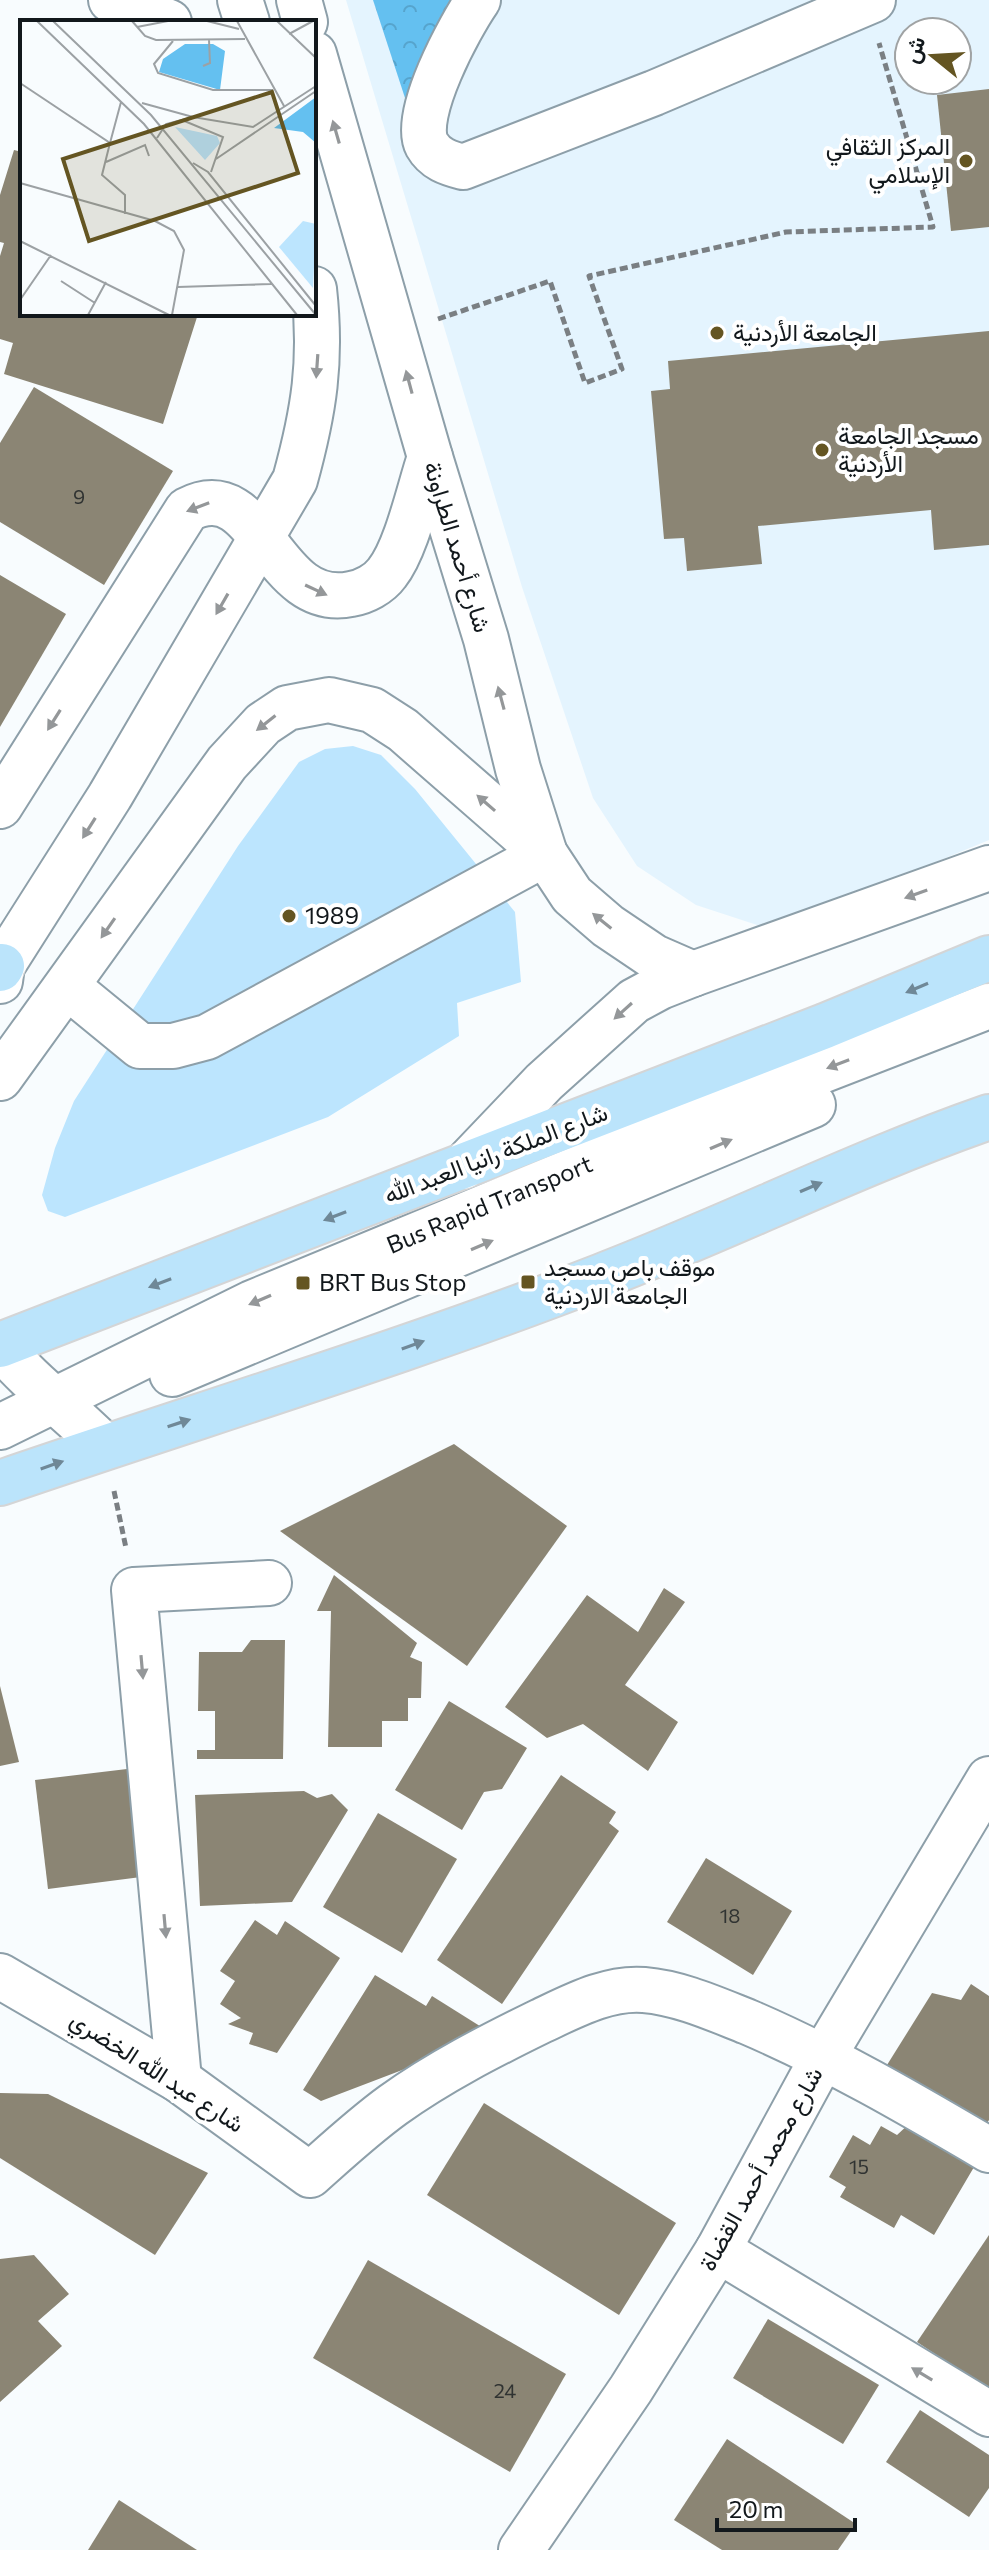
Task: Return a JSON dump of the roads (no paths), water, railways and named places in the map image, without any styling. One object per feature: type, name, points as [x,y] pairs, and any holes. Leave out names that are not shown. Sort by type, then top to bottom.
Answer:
[{"type":"main road","name":"شارع الملكة رانيا العبد الله","points":[[0,1345],[825,1026],[989,958]]},
{"type":"main road","points":[[0,1483],[340,1371],[603,1276],[906,1147],[989,1117]]},
{"type":"street","points":[[111,0],[164,20]]},
{"type":"street","points":[[240,0],[246,20]]},
{"type":"street","points":[[299,0],[304,20]]},
{"type":"street","points":[[478,0],[436,79],[423,130],[426,143],[435,155],[445,162],[463,167],[654,93],[871,1]]},
{"type":"street","name":"شارع أحمد الطراونة","points":[[316,61],[482,626],[518,769],[545,854],[572,895],[608,926],[654,957],[693,974]]},
{"type":"street","points":[[1,972],[110,796],[295,480],[309,430],[319,335],[316,307]]},
{"type":"street","points":[[0,806],[187,510],[202,503],[218,502],[233,507],[292,576],[319,594],[338,597],[363,592],[386,575],[398,553],[430,457]]},
{"type":"street","points":[[0,1078],[227,763],[263,724],[287,708],[329,700],[372,710],[403,730],[545,854],[207,1037],[173,1046],[140,1046],[68,987]]},
{"type":"street","points":[[463,1167],[544,1082],[634,1001],[693,974],[989,868]]},
{"type":"street","name":"Bus Rapid Transport","points":[[0,1450],[65,1408],[252,1303],[436,1230],[700,1118],[989,1006]]},
{"type":"street","name":"Bus Rapid Transport","points":[[0,1427],[65,1408],[258,1336],[989,1033]]},
{"type":"street","points":[[0,1345],[16,1365],[105,1447]]},
{"type":"street","points":[[179,2080],[134,1590],[269,1583]]},
{"type":"street","name":"شارع محمد أحمد القضاة","points":[[521,2550],[631,2389],[718,2250],[823,2057],[989,1779]]},
{"type":"street","name":"شارع عبد الله الخضري","points":[[0,1976],[179,2080],[310,2175],[394,2104],[441,2075],[492,2045],[573,2006],[616,1991],[644,1990],[691,2000],[823,2057]]},
{"type":"street","points":[[823,2057],[989,2150]]},
{"type":"street","points":[[718,2250],[989,2414]]},
{"type":"place","name":"المركز الثقافي الإسلامي","points":[[966,161]]},
{"type":"place","name":"الجامعة الأردنية","points":[[717,333]]},
{"type":"place","name":"مسجد الجامعة الأردنية","points":[[822,450]]},
{"type":"place","name":"1989","points":[[289,916]]},
{"type":"place","name":"موقف باص مسجد الجامعة الاردنية","points":[[528,1282]]},
{"type":"place","name":"BRT Bus Stop","points":[[303,1283]]}]
